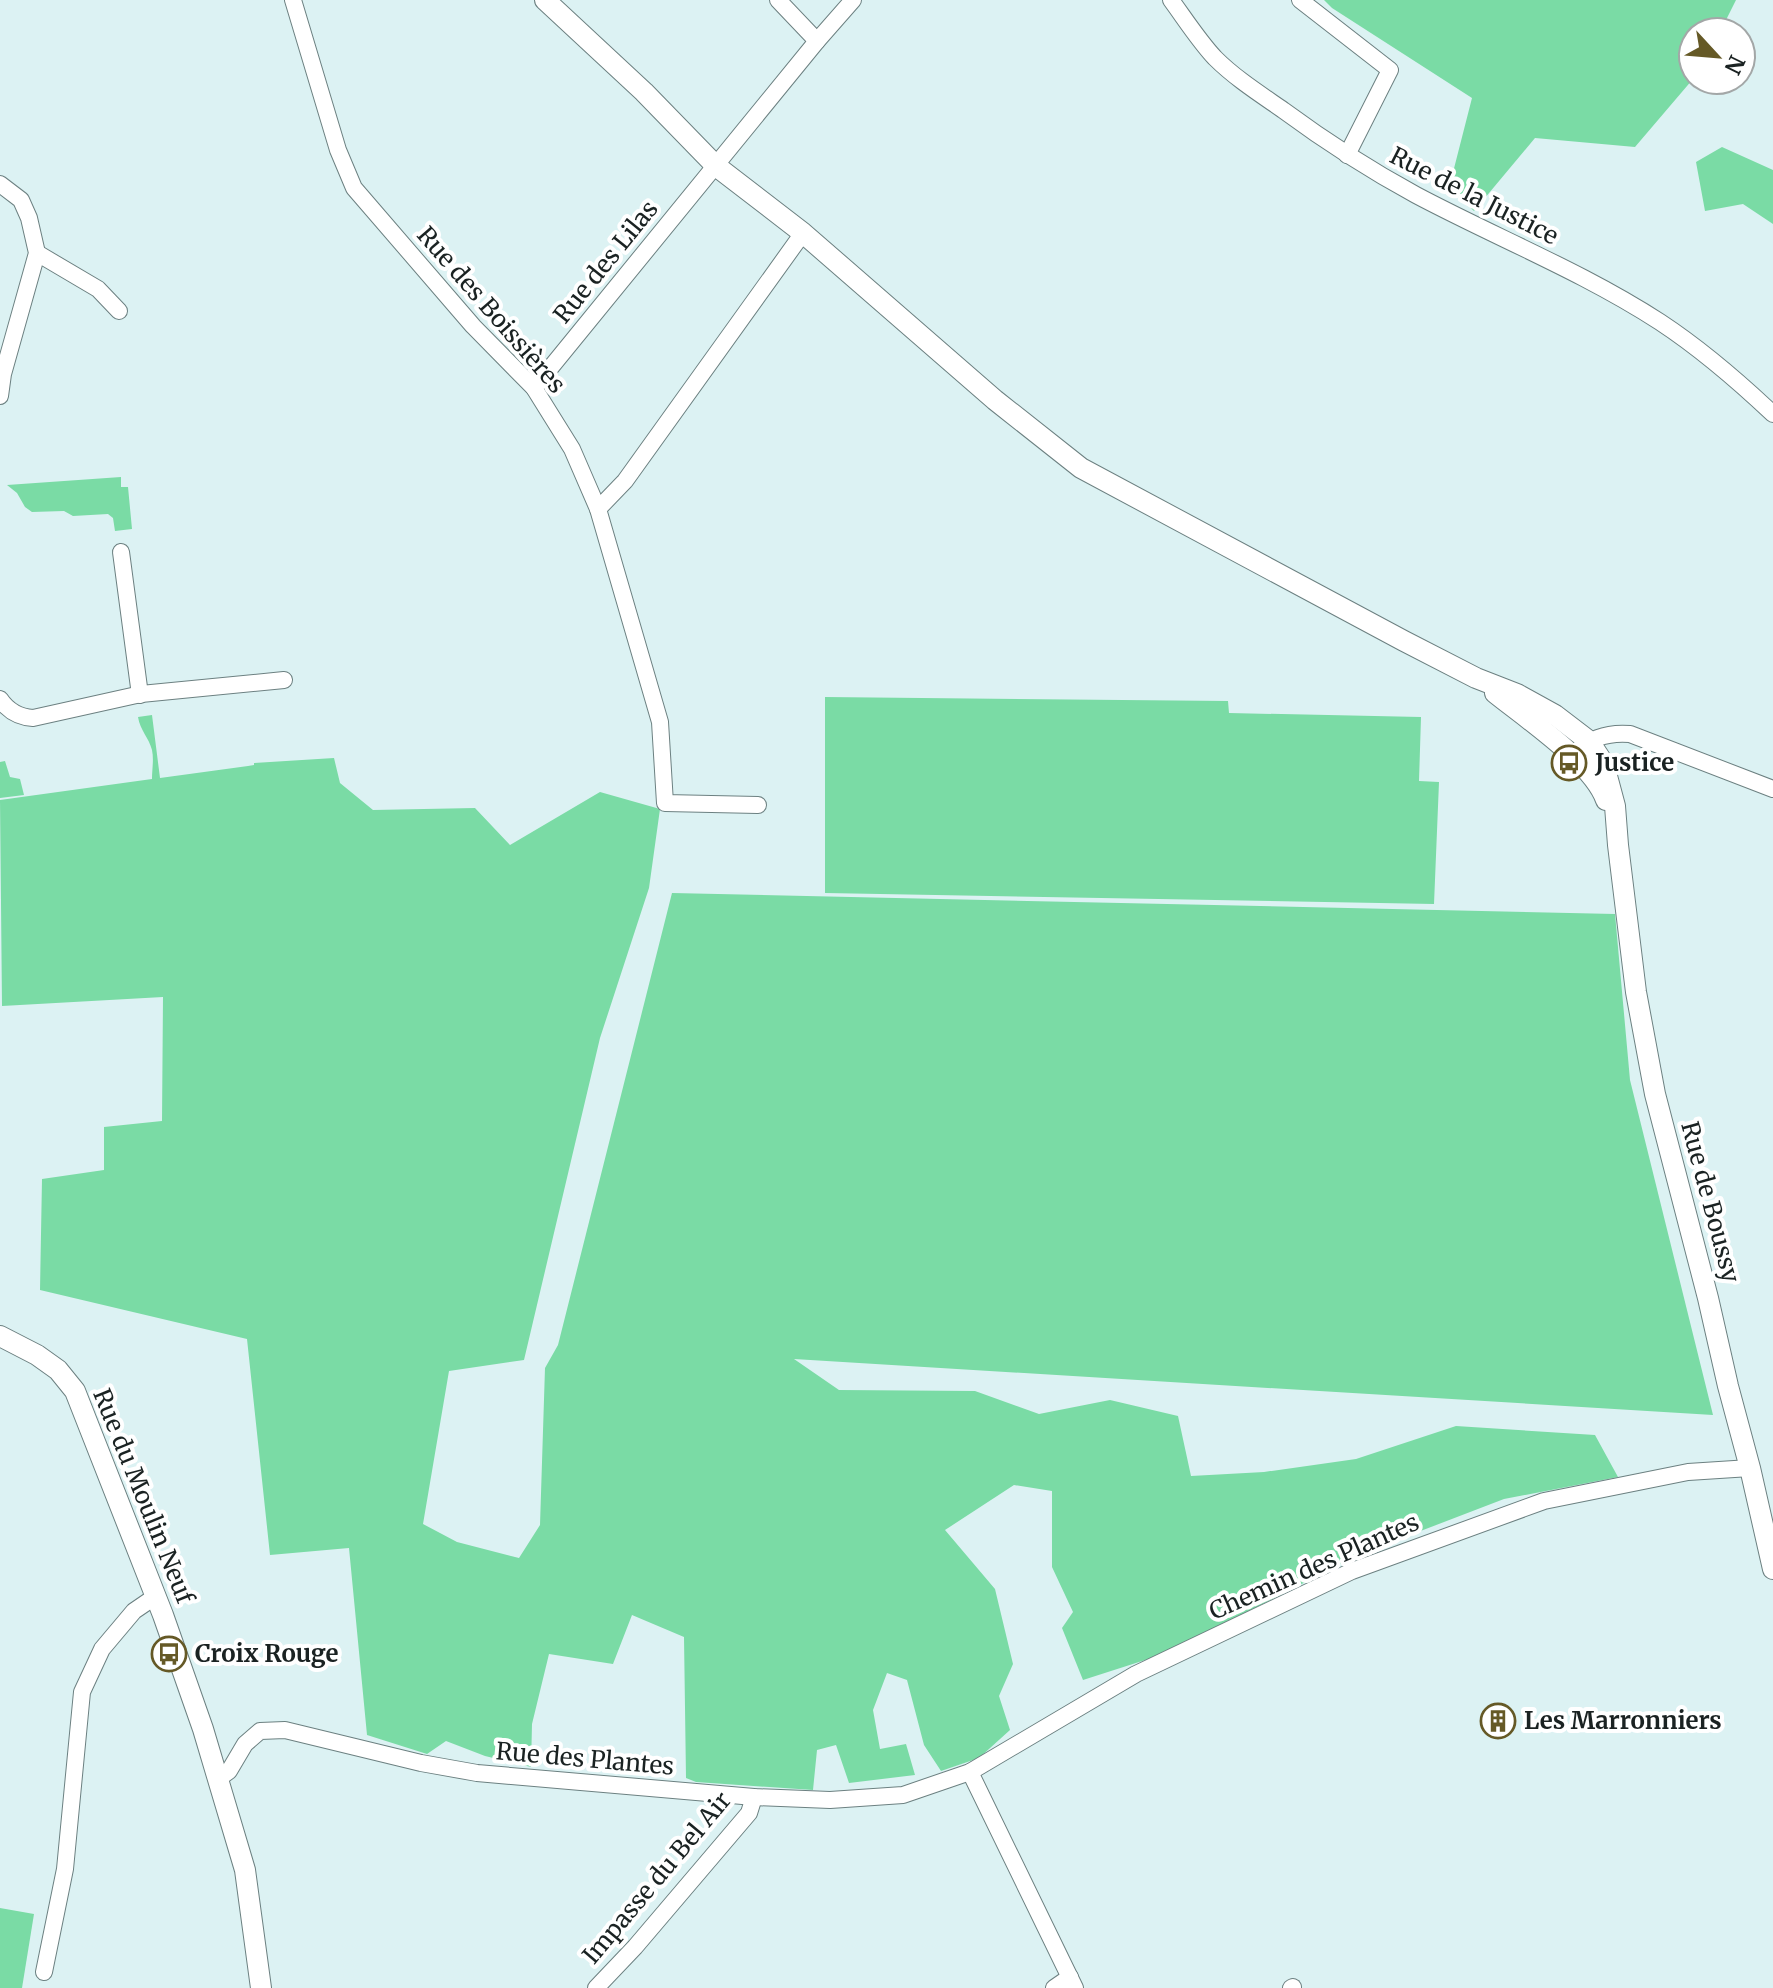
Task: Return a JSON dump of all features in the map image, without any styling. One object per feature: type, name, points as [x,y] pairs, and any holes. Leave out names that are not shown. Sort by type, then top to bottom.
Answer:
[{"type":"street","name":"Rue des Boissières","points":[[293,0],[338,150],[354,188],[473,326],[534,388],[572,449],[598,509],[660,722],[665,803],[758,805]]},
{"type":"street","points":[[545,0],[644,92],[716,166],[803,233],[995,400],[1081,468],[1476,678],[1517,694],[1555,715],[1589,741],[1607,776],[1615,806],[1618,845]]},
{"type":"street","points":[[778,0],[817,41]]},
{"type":"street","name":"Rue des Lilas","points":[[534,388],[853,0]]},
{"type":"street","name":"Rue de la Justice","points":[[1171,0],[1229,71],[1347,155],[1416,195],[1572,273],[1658,321],[1702,351],[1773,414]]},
{"type":"street","points":[[1300,0],[1390,70],[1347,155]]},
{"type":"street","points":[[0,184],[21,200],[29,218],[37,253],[3,374],[0,396]]},
{"type":"street","points":[[598,509],[625,481],[803,233]]},
{"type":"street","points":[[37,253],[98,289],[119,311]]},
{"type":"street","points":[[121,552],[140,695]]},
{"type":"street","points":[[1476,678],[1588,771],[1603,793],[1618,845]]},
{"type":"street","points":[[0,699],[13,712],[33,718],[140,695],[284,680]]},
{"type":"street","points":[[1571,756],[1589,741],[1609,734],[1630,734],[1773,789]]},
{"type":"street","name":"Rue de Boussy","points":[[1618,845],[1646,1056],[1773,1569]]},
{"type":"street","name":"Rue du Moulin Neuf","points":[[0,1336],[58,1370],[75,1391],[179,1657],[218,1779],[245,1870],[261,1988]]},
{"type":"street","name":"Chemin des Plantes","points":[[970,1772],[1136,1674],[1352,1571],[1544,1501],[1688,1472],[1750,1468]]},
{"type":"street","points":[[44,1972],[65,1869],[82,1692],[102,1649],[134,1611],[156,1596]]},
{"type":"street","name":"Rue des Plantes","points":[[218,1779],[229,1771],[245,1744],[260,1731],[285,1730],[421,1763],[477,1773],[754,1797],[830,1800],[903,1795],[970,1772]]},
{"type":"street","points":[[970,1772],[1073,1983],[1054,1988]]},
{"type":"street","name":"Impasse du Bel Air","points":[[596,1988],[749,1813],[754,1797]]},
{"type":"green space","points":[[1324,0],[1736,0],[1728,16],[1677,16],[1678,96],[1635,147],[1535,138],[1474,211],[1449,188],[1472,98]]},
{"type":"green space","points":[[1722,147],[1773,170],[1773,224],[1743,204],[1705,211],[1696,162]]},
{"type":"green space","points":[[121,477],[121,487],[128,487],[132,529],[115,531],[113,518],[108,514],[73,516],[64,511],[32,512],[7,485]]},
{"type":"green space","points":[[825,697],[1228,701],[1229,713],[1421,717],[1419,781],[1439,782],[1434,904],[825,893]]},
{"type":"green space","points":[[152,715],[160,778],[254,763],[334,758],[340,783],[373,810],[475,808],[510,845],[600,792],[660,809],[649,888],[600,1038],[524,1360],[449,1371],[423,1524],[457,1542],[519,1558],[540,1525],[545,1368],[558,1345],[672,893],[1615,914],[1630,1080],[1713,1415],[794,1359],[839,1390],[975,1391],[1039,1414],[1110,1400],[1178,1416],[1191,1476],[1264,1472],[1356,1459],[1456,1426],[1595,1435],[1618,1477],[1504,1499],[1358,1555],[1167,1653],[1083,1680],[1062,1628],[1073,1612],[1052,1567],[1052,1491],[1014,1485],[945,1530],[995,1589],[1013,1664],[999,1696],[1010,1730],[979,1758],[941,1771],[924,1745],[907,1680],[887,1673],[873,1710],[880,1749],[906,1744],[915,1775],[849,1783],[836,1745],[817,1750],[813,1790],[696,1782],[686,1778],[684,1637],[632,1615],[613,1664],[549,1654],[532,1724],[531,1767],[485,1756],[446,1741],[427,1754],[367,1735],[349,1548],[270,1555],[247,1339],[40,1290],[42,1179],[104,1170],[104,1127],[162,1121],[163,997],[2,1006],[0,800],[152,779],[152,750],[138,717]]},
{"type":"green space","points":[[5,761],[10,777],[20,779],[24,795],[0,798],[0,762]]},
{"type":"green space","points":[[0,1908],[34,1914],[22,1988],[0,1988]]},
{"type":"place","name":"Justice","points":[[1569,763]]},
{"type":"place","name":"Croix Rouge","points":[[169,1654]]},
{"type":"place","name":"Les Marronniers","points":[[1498,1721]]}]
